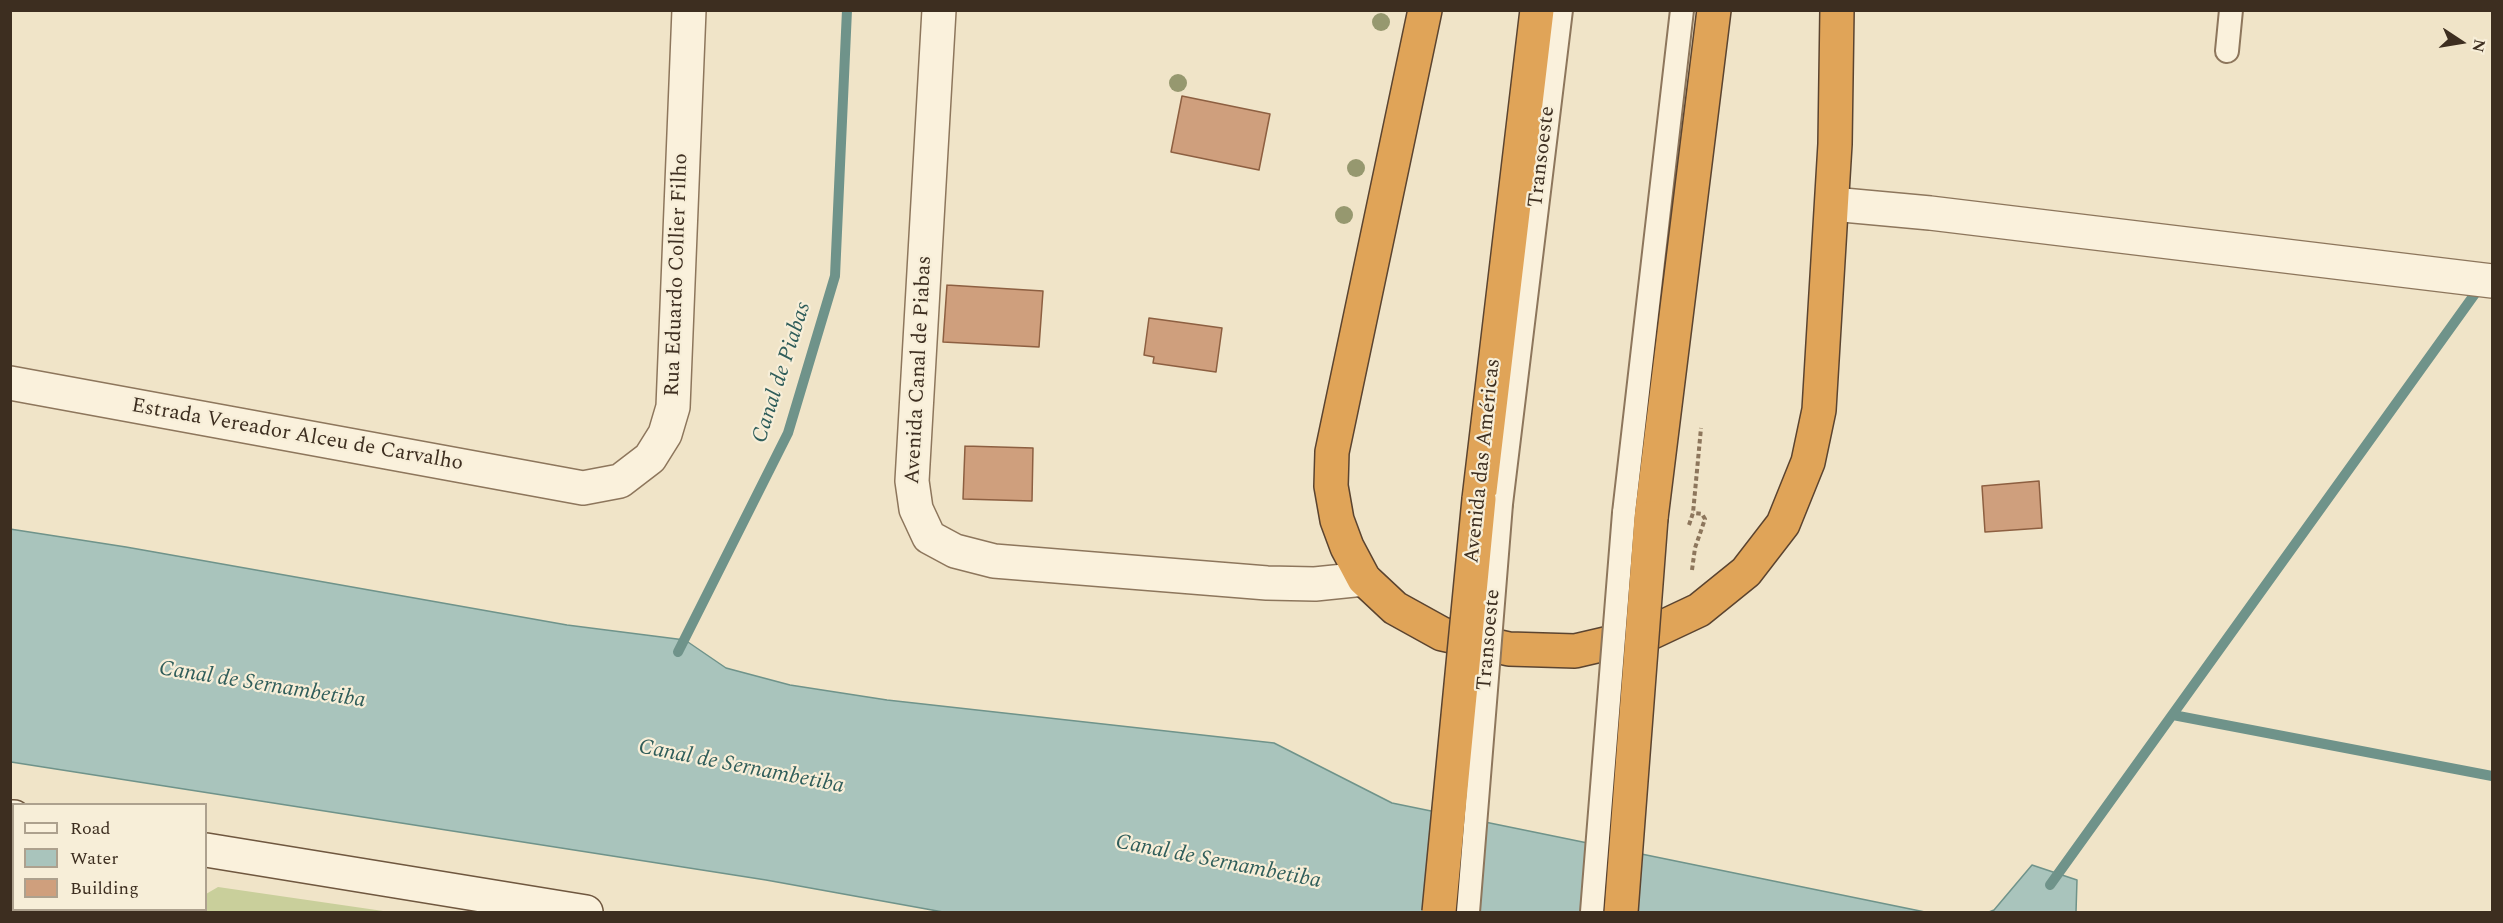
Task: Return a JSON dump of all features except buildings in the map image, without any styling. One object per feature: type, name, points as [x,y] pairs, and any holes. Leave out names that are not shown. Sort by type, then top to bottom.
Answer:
[{"type":"highway","points":[[1425,10],[1332,452],[1331,486],[1337,520],[1347,547],[1364,579],[1395,608],[1442,634],[1509,649],[1575,651],[1648,634],[1692,613],[1746,572],[1783,524],[1808,462],[1820,410],[1835,144],[1837,10]]},
{"type":"highway","name":"Avenida das Américas","points":[[1439,912],[1490,502],[1537,10]]},
{"type":"highway","points":[[1621,912],[1638,516],[1714,10]]},
{"type":"street","name":"Rua Eduardo Collier Filho","points":[[583,488],[620,481],[650,458],[665,434],[673,406],[689,10]]},
{"type":"street","name":"Avenida Canal de Piabas","points":[[939,10],[912,481],[916,509],[929,537],[955,551],[994,561],[1267,584],[1315,584],[1364,579]]},
{"type":"street","points":[[1832,204],[1930,213],[2480,279]]},
{"type":"street","name":"Estrada Vereador Alceu de Carvalho","points":[[10,383],[583,488]]},
{"type":"street","points":[[207,850],[586,912]]},
{"type":"lane","name":"Transoeste","points":[[1468,912],[1490,502],[1561,10]]},
{"type":"lane","points":[[1592,912],[1638,516],[1682,10]]},
{"type":"lane","points":[[2227,51],[2231,10]]},
{"type":"path","points":[[1692,613],[1689,603],[1695,548],[1705,519],[1702,514],[1693,513]]},
{"type":"green space","points":[[218,887],[390,912],[176,912],[207,911],[207,893]]},
{"type":"water","name":"Canal de Sernambetiba","points":[[10,529],[126,547],[567,625],[685,640],[726,668],[790,685],[887,700],[1274,743],[1392,803],[1925,912],[943,912],[766,880],[11,762]]},
{"type":"water","points":[[2032,865],[2077,880],[2076,912],[1989,912],[1994,910]]},
{"type":"waterway","name":"Canal de Piabas","points":[[678,652],[788,433],[835,276],[847,10]]},
{"type":"waterway","points":[[2050,885],[2482,284]]},
{"type":"waterway","points":[[2173,715],[2492,776]]}]
